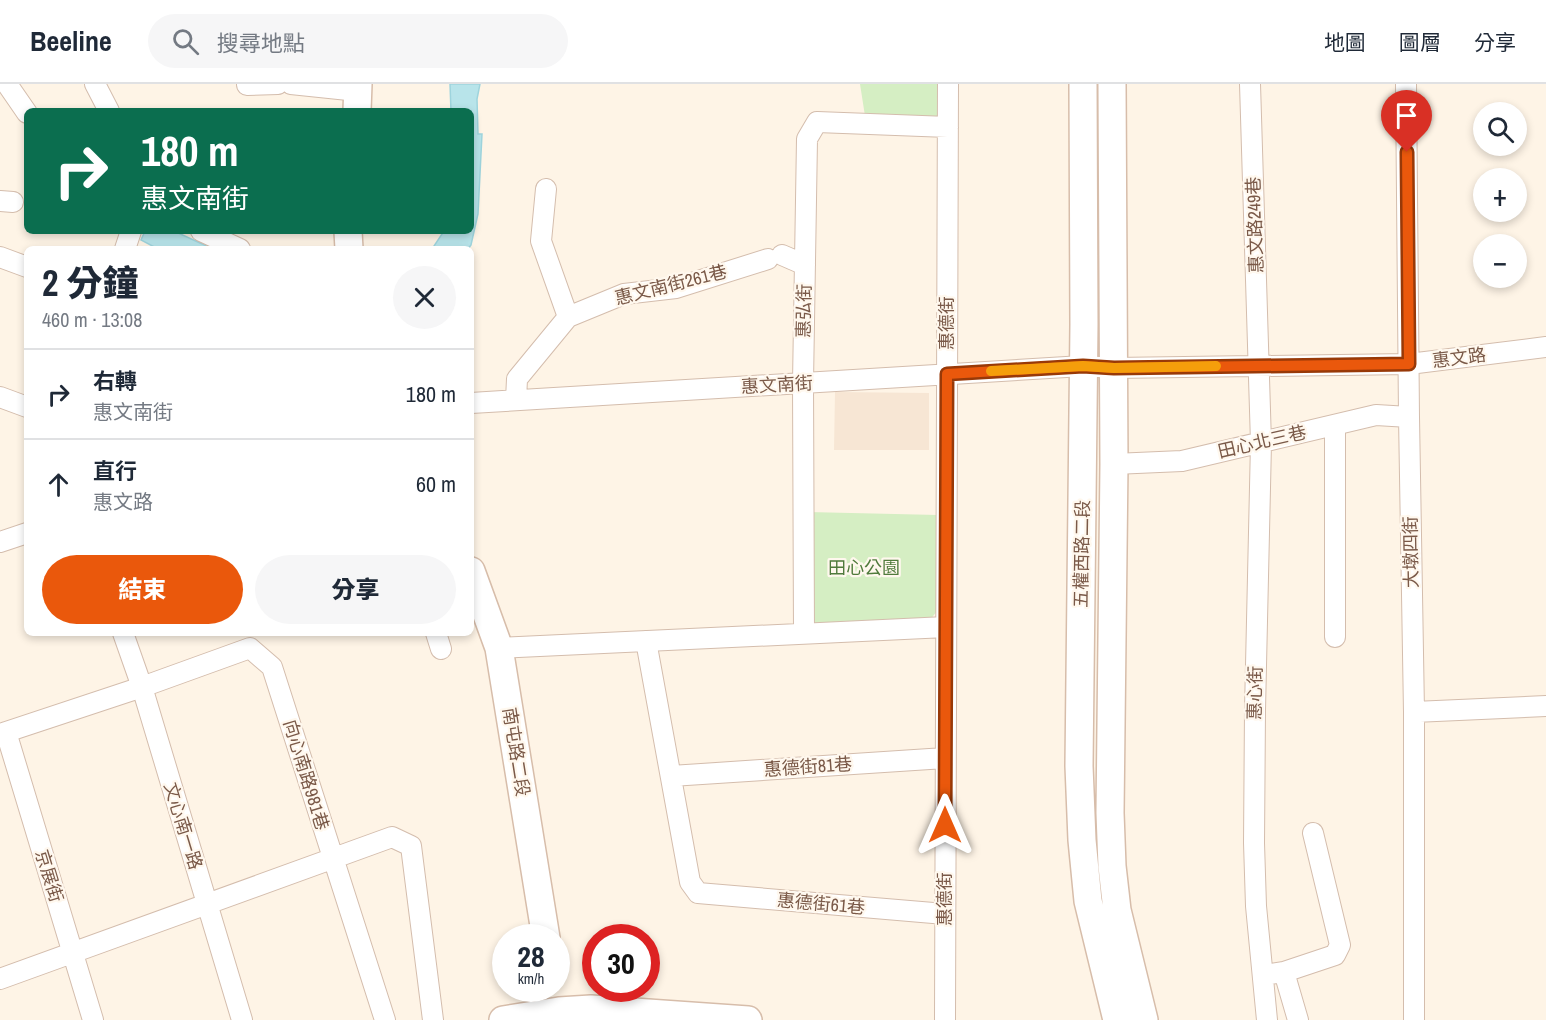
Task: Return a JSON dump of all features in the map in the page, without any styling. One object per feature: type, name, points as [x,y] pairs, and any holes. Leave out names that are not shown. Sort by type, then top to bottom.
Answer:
[{"type":"main road","name":"五權西路二段","points":[[1083,84],[1079,766],[1082,840],[1088,901],[1117,1020]]},
{"type":"main road","name":"五權西路二段","points":[[1112,84],[1114,464],[1109,780],[1112,866],[1118,910],[1144,1020]]},
{"type":"main road","name":"南屯路二段","points":[[474,579],[499,648],[544,924]]},
{"type":"main road","points":[[503,1020],[558,1007],[743,1020]]},
{"type":"street","points":[[7,84],[24,109]]},
{"type":"street","points":[[95,84],[107,108]]},
{"type":"street","points":[[247,85],[278,84]]},
{"type":"street","points":[[291,84],[358,95]]},
{"type":"street","name":"惠文路249巷","points":[[1250,84],[1260,365]]},
{"type":"street","name":"大墩四街","points":[[1406,84],[1414,712],[1414,1020]]},
{"type":"street","name":"惠德街","points":[[945,1020],[948,89]]},
{"type":"street","name":"惠弘街","points":[[804,633],[803,383],[807,139],[817,122],[948,127]]},
{"type":"street","points":[[546,189],[541,242],[568,317]]},
{"type":"street","points":[[208,234],[234,246]]},
{"type":"street","points":[[0,257],[24,266]]},
{"type":"street","name":"惠文南街261巷","points":[[516,400],[517,379],[568,317],[624,294],[676,288],[775,257],[805,265]]},
{"type":"street","name":"惠文路","points":[[1083,366],[1114,368],[1409,364],[1546,347]]},
{"type":"street","name":"惠心街","points":[[1260,365],[1261,442],[1254,843],[1256,906],[1267,1020]]},
{"type":"street","name":"惠文南街","points":[[474,403],[1083,366]]},
{"type":"street","points":[[0,397],[24,406]]},
{"type":"street","name":"田心北三巷","points":[[1114,464],[1182,461],[1376,415],[1409,417]]},
{"type":"street","points":[[1335,425],[1335,637]]},
{"type":"street","points":[[0,542],[24,534]]},
{"type":"street","points":[[499,648],[946,627]]},
{"type":"street","name":"文心南一路","points":[[124,636],[242,1020]]},
{"type":"street","points":[[646,641],[671,776]]},
{"type":"street","name":"向心南路981巷","points":[[141,687],[250,648],[272,667],[385,1020]]},
{"type":"street","points":[[3,733],[141,687]]},
{"type":"street","points":[[1414,712],[1546,706]]},
{"type":"street","name":"京展街","points":[[3,733],[93,1020]]},
{"type":"street","name":"惠德街81巷","points":[[671,776],[945,758]]},
{"type":"street","name":"惠德街61巷","points":[[671,776],[690,882],[698,893],[945,914]]},
{"type":"street","points":[[1263,975],[1284,972],[1335,955],[1340,945],[1313,833]]},
{"type":"street","points":[[0,979],[392,837],[411,846],[433,1020]]},
{"type":"street","points":[[1284,972],[1298,1020]]},
{"type":"shaded area","points":[[835,392],[929,393],[929,450],[834,450]]},
{"type":"green space","points":[[860,84],[937,84],[938,119],[865,116]]},
{"type":"green space","name":"田心公園","points":[[808,512],[938,515],[938,610],[929,621],[809,626]]},
{"type":"water","points":[[450,84],[480,84],[477,99],[478,134],[482,134],[478,214],[474,232],[474,108],[451,108]]},
{"type":"water","points":[[144,234],[180,234],[206,246],[152,246],[141,240]]},
{"type":"water","points":[[442,234],[473,234],[470,246],[434,246]]},
{"type":"slow traffic","points":[[991,371],[1083,366],[1114,368],[1216,366]]},
{"type":"route","points":[[945,825],[947,374],[1083,366],[1114,368],[1409,364],[1407,152]]}]
